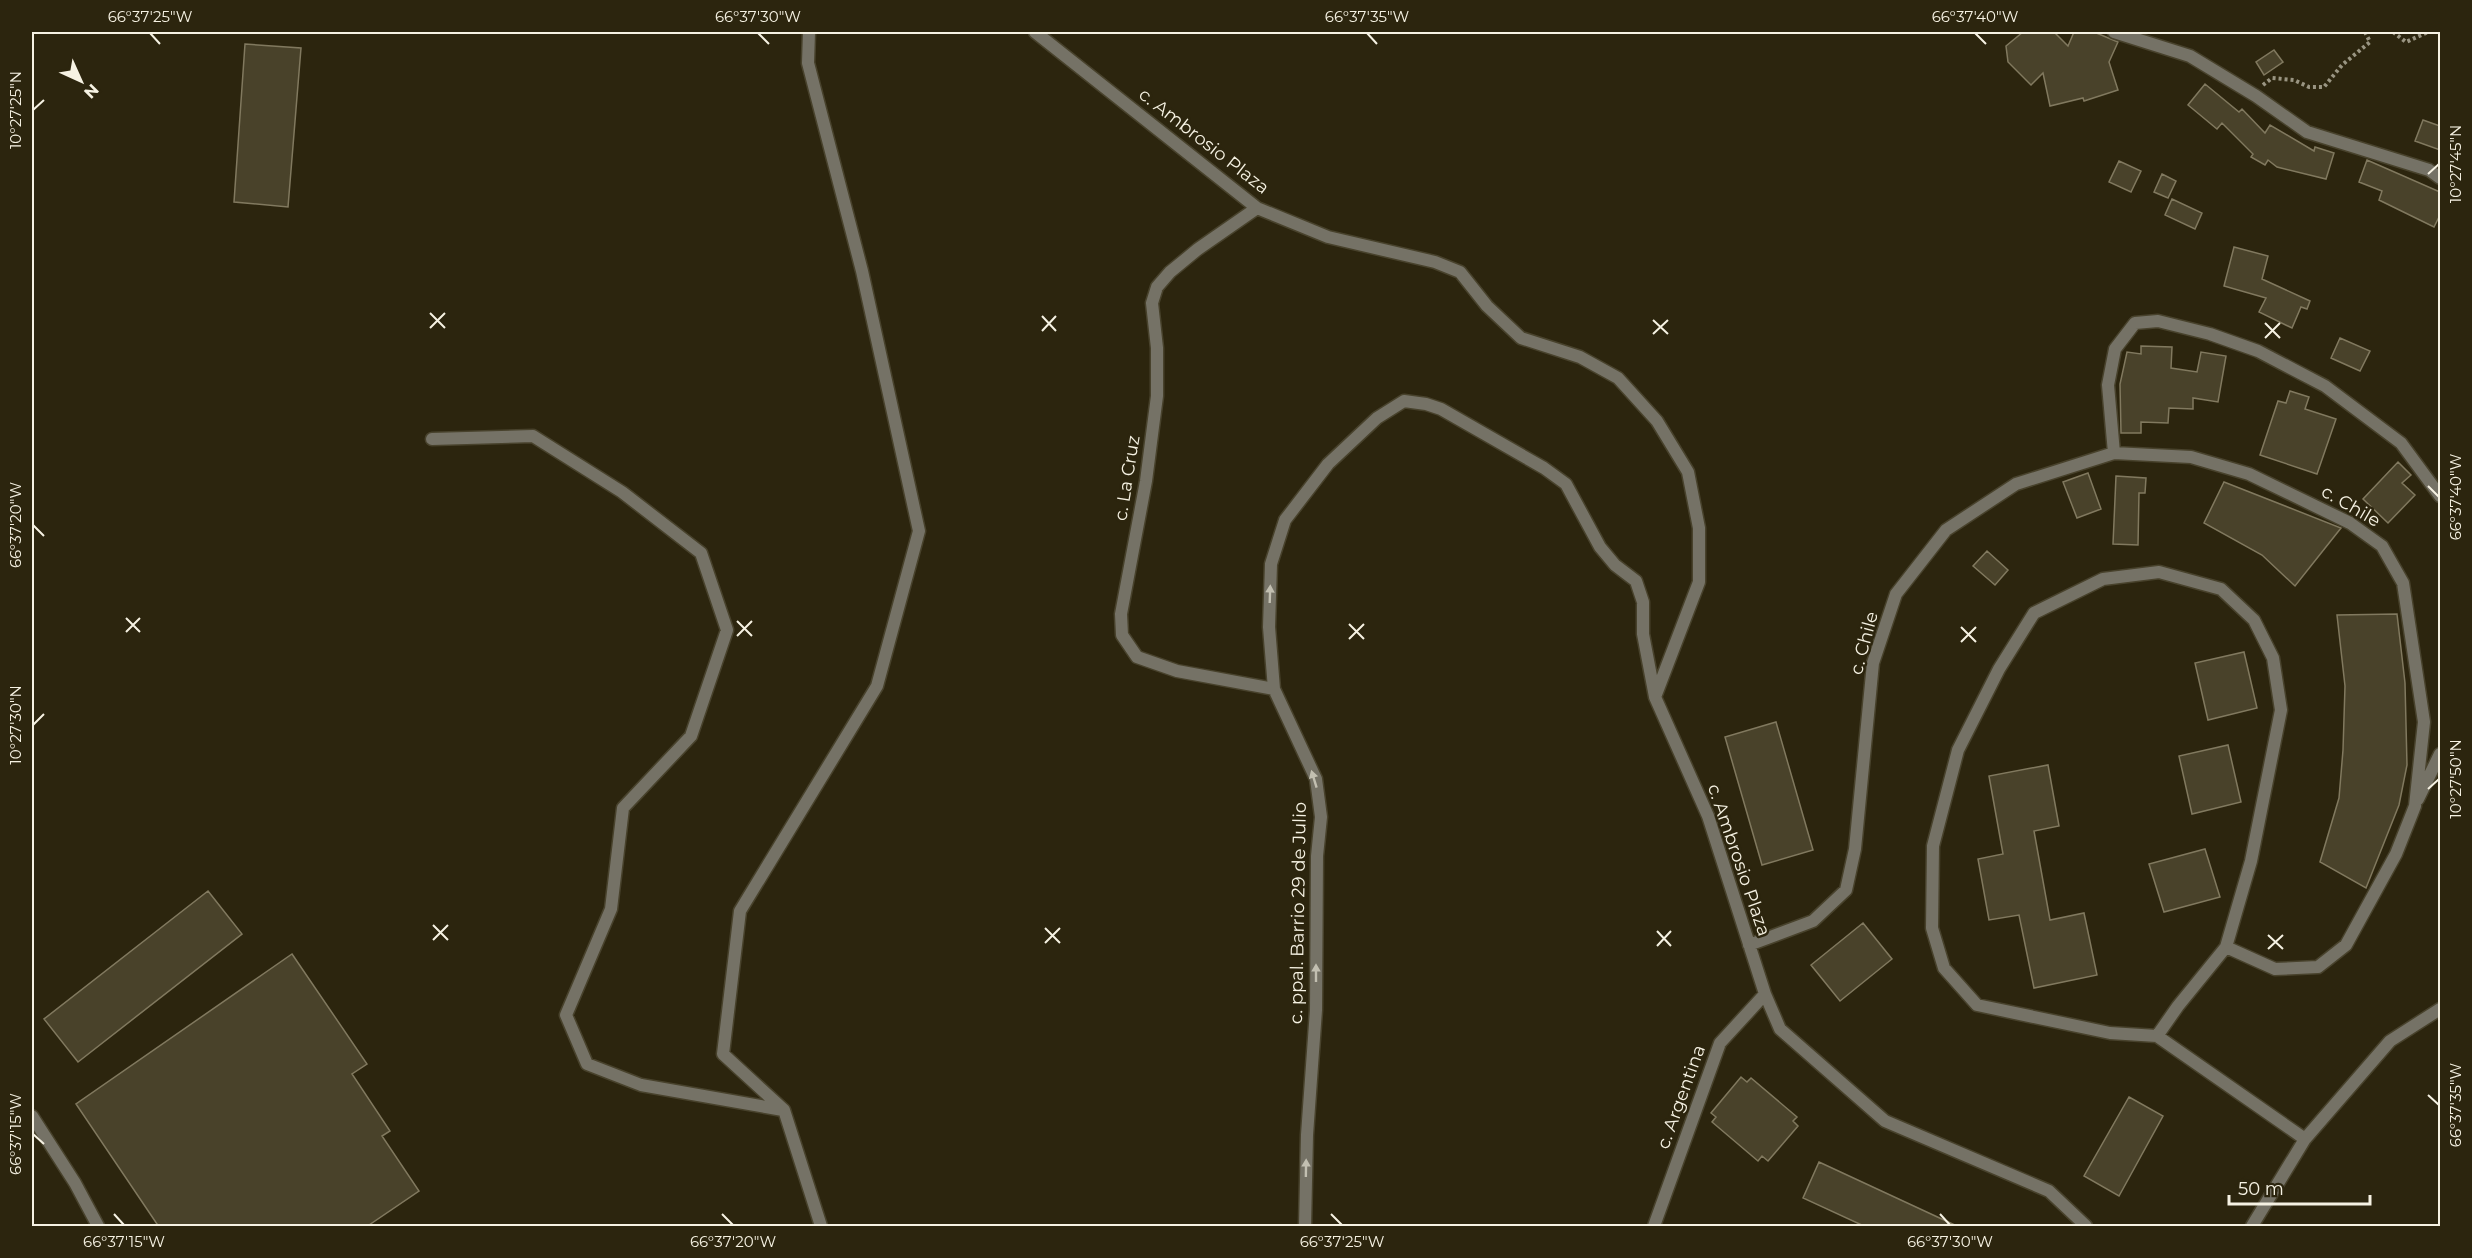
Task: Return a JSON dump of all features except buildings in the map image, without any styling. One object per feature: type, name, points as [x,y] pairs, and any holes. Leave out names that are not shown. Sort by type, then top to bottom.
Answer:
[{"type":"street","points":[[809,32],[808,63],[861,271],[920,531],[877,686],[740,911],[723,1054],[784,1110],[821,1227]]},
{"type":"street","name":"c. Ambrosio Plaza","points":[[1035,32],[1257,208],[1328,237],[1434,261],[1460,272],[1487,306],[1521,338],[1580,357],[1618,378],[1657,421],[1688,472],[1699,528],[1699,582],[1654,697],[1708,816],[1765,994],[1780,1029],[1885,1120],[2049,1191],[2086,1227]]},
{"type":"street","points":[[2114,32],[2190,56],[2256,96],[2307,132],[2429,170],[2440,178]]},
{"type":"street","name":"c. La Cruz","points":[[1257,208],[1198,249],[1157,287],[1152,303],[1157,348],[1158,396],[1146,481],[1120,615],[1122,635],[1137,657],[1177,671],[1274,690]]},
{"type":"street","points":[[2114,453],[2108,385],[2115,349],[2135,323],[2158,321],[2210,334],[2258,351],[2325,386],[2400,443],[2440,496]]},
{"type":"street","name":"c. ppal. Barrio 29 de Julio","points":[[1305,1227],[1307,1135],[1316,1010],[1317,856],[1321,817],[1316,779],[1274,690],[1269,627],[1271,564],[1285,520],[1328,464],[1377,418],[1404,401],[1441,409],[1544,468],[1566,484],[1600,547],[1615,565],[1636,581],[1643,602],[1643,634],[1654,697]]},
{"type":"street","points":[[432,439],[533,436],[622,492],[701,553],[727,630],[691,736],[623,808],[611,909],[566,1015],[587,1064],[641,1085],[784,1110]]},
{"type":"street","name":"c. Chile","points":[[1749,945],[1812,921],[1846,890],[1855,849],[1873,663],[1896,594],[1946,530],[2016,484],[2114,453],[2191,457],[2249,474],[2350,523],[2382,546],[2403,583],[2424,722],[2415,806]]},
{"type":"street","points":[[2157,1036],[2226,946],[2251,861],[2281,710],[2273,658],[2254,620],[2221,589],[2159,572],[2103,579],[2034,613],[1999,669],[1958,750],[1933,846],[1932,928],[1944,968],[1977,1005],[2110,1033],[2157,1036],[2305,1139]]},
{"type":"street","name":"c. Chile","points":[[2226,946],[2275,969],[2318,967],[2346,945],[2396,854],[2415,806],[2440,754]]},
{"type":"street","name":"c. Argentina","points":[[1654,1227],[1720,1043],[1765,994]]},
{"type":"street","points":[[2252,1227],[2305,1139],[2390,1041],[2440,1009]]},
{"type":"street","points":[[32,1116],[75,1183],[98,1227]]},
{"type":"path","points":[[2256,96],[2262,86],[2272,78],[2294,80],[2309,87],[2324,87],[2342,65],[2370,42],[2365,32]]},
{"type":"path","points":[[2393,32],[2406,42],[2428,32]]}]
